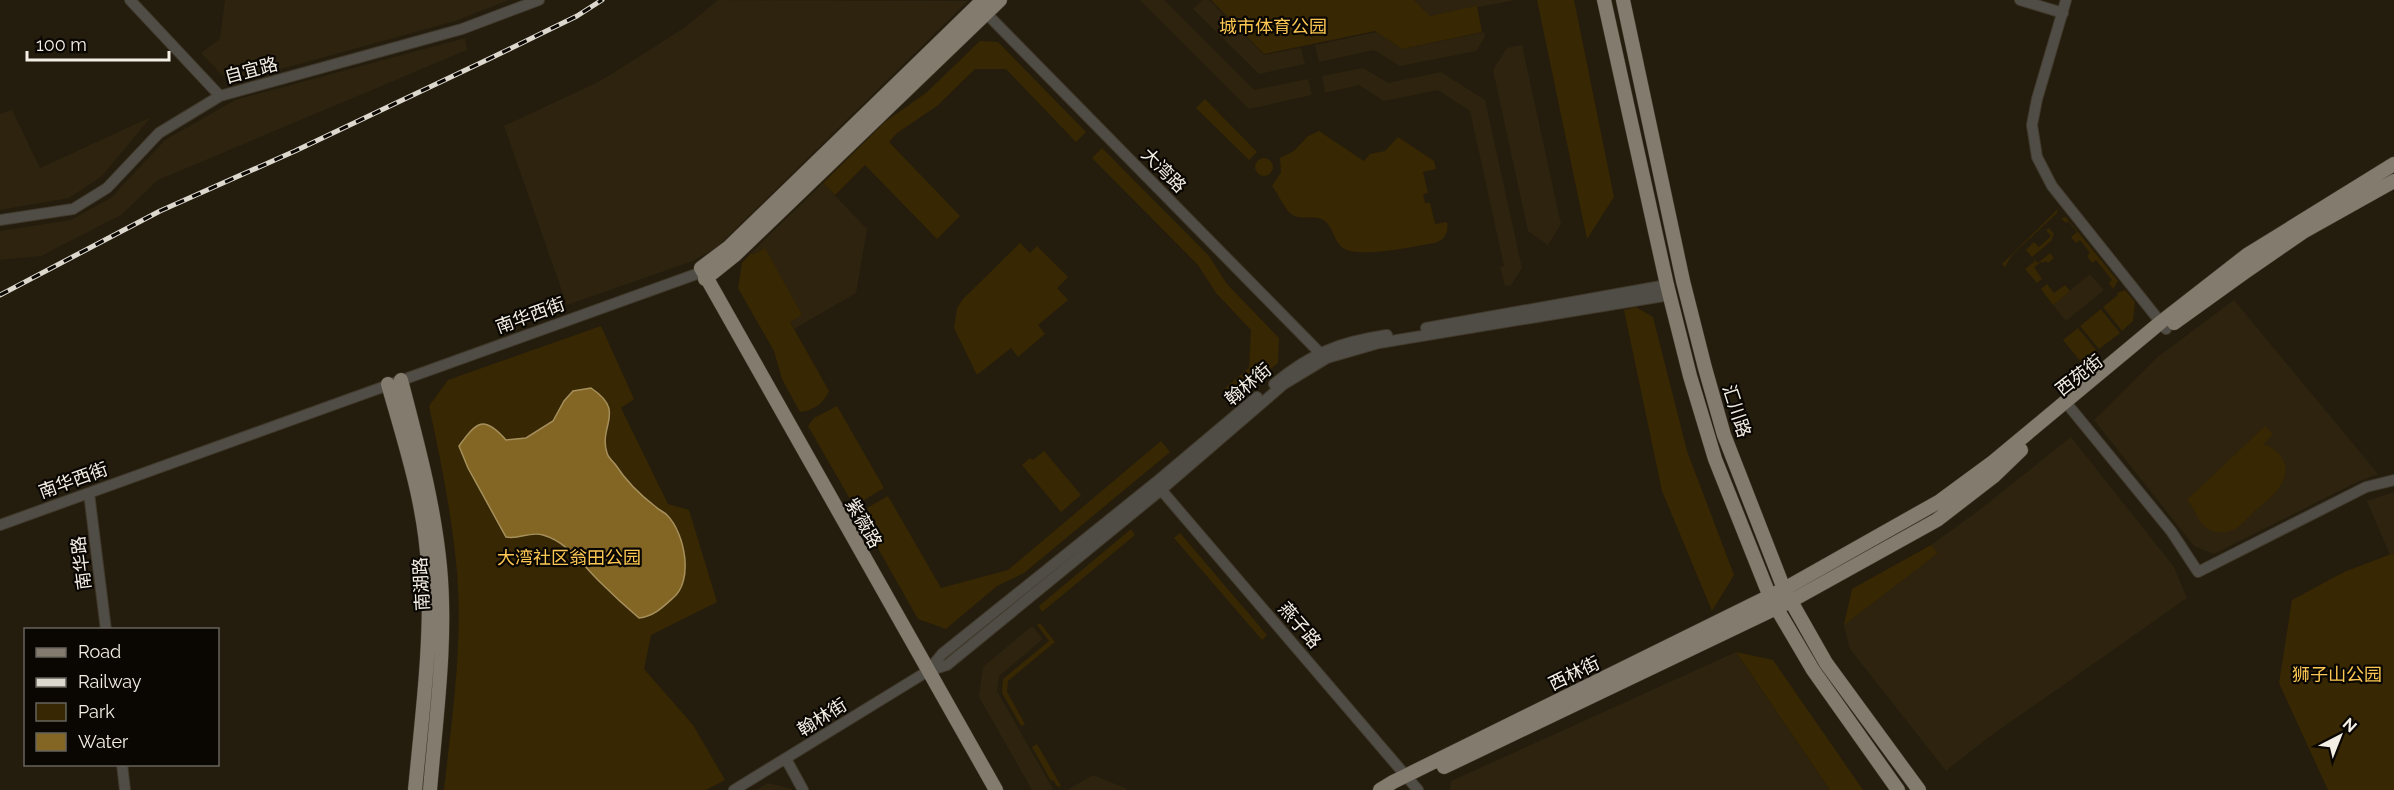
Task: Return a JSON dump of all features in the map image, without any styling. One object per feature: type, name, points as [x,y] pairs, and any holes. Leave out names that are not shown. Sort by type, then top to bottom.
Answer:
[{"type":"main road","name":"南华西街","points":[[703,275],[701,268],[729,247],[983,6],[1000,0]]},
{"type":"main road","name":"汇川路","points":[[1604,0],[1668,290],[1690,376],[1715,459],[1773,602],[1813,670],[1898,790]]},
{"type":"main road","name":"汇川路","points":[[1623,0],[1683,280],[1724,435],[1787,595],[1826,663],[1919,790]]},
{"type":"main road","points":[[1787,595],[1940,501],[1993,462],[2163,326],[2247,255],[2394,164]]},
{"type":"main road","name":"西苑街","points":[[1787,595],[1937,520],[1994,476],[2068,405],[2163,326],[2303,232],[2394,181]]},
{"type":"main road","name":"紫薇路","points":[[703,275],[996,790]]},
{"type":"main road","name":"南湖路","points":[[394,382],[416,483],[428,566],[429,644],[415,790]]},
{"type":"main road","name":"南湖路","points":[[394,382],[427,481],[440,568],[441,649],[430,790]]},
{"type":"main road","name":"西林街","points":[[1397,790],[1787,595]]},
{"type":"main road","name":"西林街","points":[[1380,790],[1412,783]]},
{"type":"street","points":[[130,0],[220,96]]},
{"type":"street","name":"自宜路","points":[[0,220],[73,209],[107,188],[159,133],[220,96],[462,29],[539,0]]},
{"type":"street","points":[[2020,0],[2063,13]]},
{"type":"street","points":[[2066,0],[2037,99],[2032,125],[2037,157],[2052,186],[2163,326]]},
{"type":"street","name":"大湾路","points":[[983,6],[1321,356]]},
{"type":"street","name":"南华西街","points":[[0,525],[394,382],[703,275]]},
{"type":"street","name":"翰林街","points":[[734,790],[928,671],[942,654],[1158,486],[1291,370],[1370,338],[1668,290]]},
{"type":"street","points":[[2068,405],[2170,531],[2198,572],[2366,487],[2394,480]]},
{"type":"street","name":"燕子路","points":[[1158,486],[1412,783]]},
{"type":"street","name":"南华路","points":[[89,493],[106,628]]},
{"type":"street","points":[[786,759],[803,790]]},
{"type":"street","points":[[122,766],[125,790]]},
{"type":"shaded area","points":[[225,0],[509,0],[455,21],[249,78],[222,75],[201,53],[220,39]]},
{"type":"shaded area","points":[[718,0],[968,1],[716,248],[693,261],[567,305],[504,126],[600,81],[688,25]]},
{"type":"shaded area","points":[[1140,0],[1164,0],[1254,90],[1308,79],[1312,95],[1249,109]]},
{"type":"shaded area","points":[[1202,0],[1209,0],[1264,55],[1301,48],[1305,64],[1259,74],[1193,9]]},
{"type":"shaded area","points":[[1414,0],[1516,0],[1430,16]]},
{"type":"shaded area","points":[[1377,32],[1402,49],[1484,32],[1485,37],[1476,51],[1400,66],[1374,50],[1319,62],[1315,45]]},
{"type":"shaded area","points":[[465,38],[467,50],[158,180],[121,215],[41,256],[0,260],[0,231],[71,220],[112,197],[165,140],[235,100]]},
{"type":"shaded area","points":[[1522,45],[1561,224],[1548,245],[1528,231],[1493,70],[1507,48]]},
{"type":"shaded area","points":[[1363,68],[1388,83],[1441,72],[1485,100],[1522,268],[1511,285],[1505,286],[1500,267],[1504,266],[1470,111],[1438,90],[1384,101],[1359,85],[1325,93],[1322,76]]},
{"type":"shaded area","points":[[12,110],[40,168],[151,117],[102,176],[69,198],[0,210],[0,114]]},
{"type":"shaded area","points":[[823,183],[867,229],[856,293],[794,329],[751,253]]},
{"type":"shaded area","points":[[2090,274],[2104,290],[2066,321],[2053,305]]},
{"type":"shaded area","points":[[2234,300],[2378,474],[2357,482],[2214,554],[2194,546],[2094,420],[2159,356]]},
{"type":"shaded area","points":[[2071,437],[2174,567],[2187,598],[1985,740],[1946,771],[1850,649],[1844,625],[1852,589],[1931,545]]},
{"type":"shaded area","points":[[2394,492],[2394,553],[2390,555],[2367,501]]},
{"type":"shaded area","points":[[1032,626],[1043,639],[999,676],[997,691],[1053,789],[1051,790],[1032,790],[979,697],[983,667]]},
{"type":"shaded area","points":[[1736,652],[1830,790],[1450,790],[1451,781]]},
{"type":"shaded area","points":[[1093,775],[1125,788],[1127,790],[1067,790]]},
{"type":"shaded area","points":[[768,783],[792,789],[792,790],[756,790]]},
{"type":"green space","name":"城市体育公园","points":[[1211,0],[1414,0],[1430,16],[1477,6],[1482,32],[1402,49],[1375,31],[1264,54]]},
{"type":"green space","points":[[1537,0],[1574,0],[1614,197],[1587,239]]},
{"type":"green space","points":[[980,41],[998,42],[1086,132],[1076,142],[1006,69],[975,69],[937,106],[897,133],[889,142],[960,216],[937,239],[865,165],[835,195],[823,183],[886,121],[926,93]]},
{"type":"green space","points":[[1205,99],[1257,152],[1249,160],[1196,108]]},
{"type":"green space","points":[[1319,131],[1364,161],[1370,154],[1385,151],[1398,137],[1434,161],[1436,169],[1423,172],[1428,193],[1423,194],[1425,203],[1430,203],[1435,224],[1447,222],[1447,232],[1444,238],[1435,243],[1401,249],[1374,252],[1351,251],[1340,245],[1325,221],[1298,217],[1290,213],[1272,186],[1281,172],[1280,158],[1294,151],[1308,136]]},
{"type":"green space","points":[[1102,148],[1209,256],[1227,284],[1279,338],[1278,363],[1234,399],[1225,388],[1249,368],[1251,330],[1216,293],[1198,265],[1092,158]]},
{"type":"green space","points":[[1260,158],[1268,158],[1273,163],[1271,174],[1260,176],[1255,171],[1255,163]]},
{"type":"green space","points":[[2059,208],[2056,214],[2012,255],[2005,267],[2002,264]]},
{"type":"green space","points":[[2066,217],[2118,281],[2113,289],[2109,283],[2112,280],[2096,260],[2092,263],[2087,256],[2090,253],[2080,240],[2076,243],[2071,237],[2077,232],[2068,221],[2066,223],[2061,218]]},
{"type":"green space","points":[[2049,228],[2054,234],[2051,241],[2032,257],[2038,263],[2050,253],[2054,258],[2048,263],[2041,262],[2034,267],[2042,279],[2037,283],[2025,269],[2035,261],[2026,250],[2034,242],[2039,247],[2051,236],[2046,230]]},
{"type":"green space","points":[[1020,243],[1030,253],[1037,246],[1068,277],[1057,288],[1068,300],[1038,325],[1045,334],[1018,357],[1011,348],[977,375],[954,328],[957,308],[963,299]]},
{"type":"green space","points":[[765,248],[802,315],[790,322],[829,391],[821,403],[805,411],[800,412],[782,379],[774,351],[738,288],[742,263],[751,253],[753,255]]},
{"type":"green space","points":[[2047,284],[2054,293],[2065,285],[2070,291],[2053,305],[2041,289]]},
{"type":"green space","points":[[2125,290],[2135,302],[2133,321],[2122,331],[2103,307],[2118,295],[2117,293]]},
{"type":"green space","points":[[1636,307],[1653,317],[1687,451],[1734,575],[1712,611],[1662,491],[1624,310]]},
{"type":"green space","points":[[2101,309],[2120,333],[2099,349],[2080,326]]},
{"type":"green space","name":"大湾社区翁田公园","points":[[601,326],[634,399],[621,408],[668,504],[689,510],[717,602],[651,635],[644,669],[693,725],[725,780],[706,790],[444,790],[456,681],[459,627],[457,572],[449,509],[429,406],[448,380]]},
{"type":"green space","points":[[2078,328],[2097,351],[2082,363],[2063,340]]},
{"type":"green space","points":[[837,406],[884,488],[854,506],[808,426],[814,418]]},
{"type":"green space","points":[[2265,426],[2273,434],[2263,444],[2275,450],[2284,462],[2285,477],[2282,483],[2273,495],[2241,525],[2229,531],[2212,531],[2203,525],[2187,500]]},
{"type":"green space","points":[[1161,441],[1170,452],[1024,573],[997,586],[946,629],[918,619],[858,513],[888,496],[941,588],[1008,570]]},
{"type":"green space","points":[[1044,451],[1081,495],[1061,512],[1022,465]]},
{"type":"green space","points":[[1131,529],[1135,535],[1042,612],[1039,606]]},
{"type":"green space","points":[[1180,533],[1267,635],[1262,640],[1174,538]]},
{"type":"green space","points":[[1931,545],[1938,553],[1844,625],[1852,589]]},
{"type":"green space","name":"狮子山公园","points":[[2394,553],[2394,790],[2328,790],[2279,683],[2292,600],[2344,572]]},
{"type":"green space","points":[[1040,623],[1055,642],[1008,681],[1007,692],[1025,724],[1021,726],[1002,693],[1003,679],[1049,641],[1037,625]]},
{"type":"green space","points":[[1736,652],[1773,660],[1863,790],[1830,790]]},
{"type":"green space","points":[[1037,744],[1061,786],[1058,787],[1053,780],[1051,781],[1032,747]]},
{"type":"water","points":[[591,388],[602,397],[610,412],[605,443],[608,456],[634,487],[667,515],[678,533],[685,557],[680,590],[661,608],[644,617],[639,618],[629,610],[575,555],[552,538],[538,534],[506,537],[468,468],[459,446],[471,431],[481,424],[492,427],[506,440],[526,438],[553,421],[564,401],[573,391]]},
{"type":"railway","points":[[0,295],[160,211],[295,151],[493,57],[577,16],[602,0]]}]
